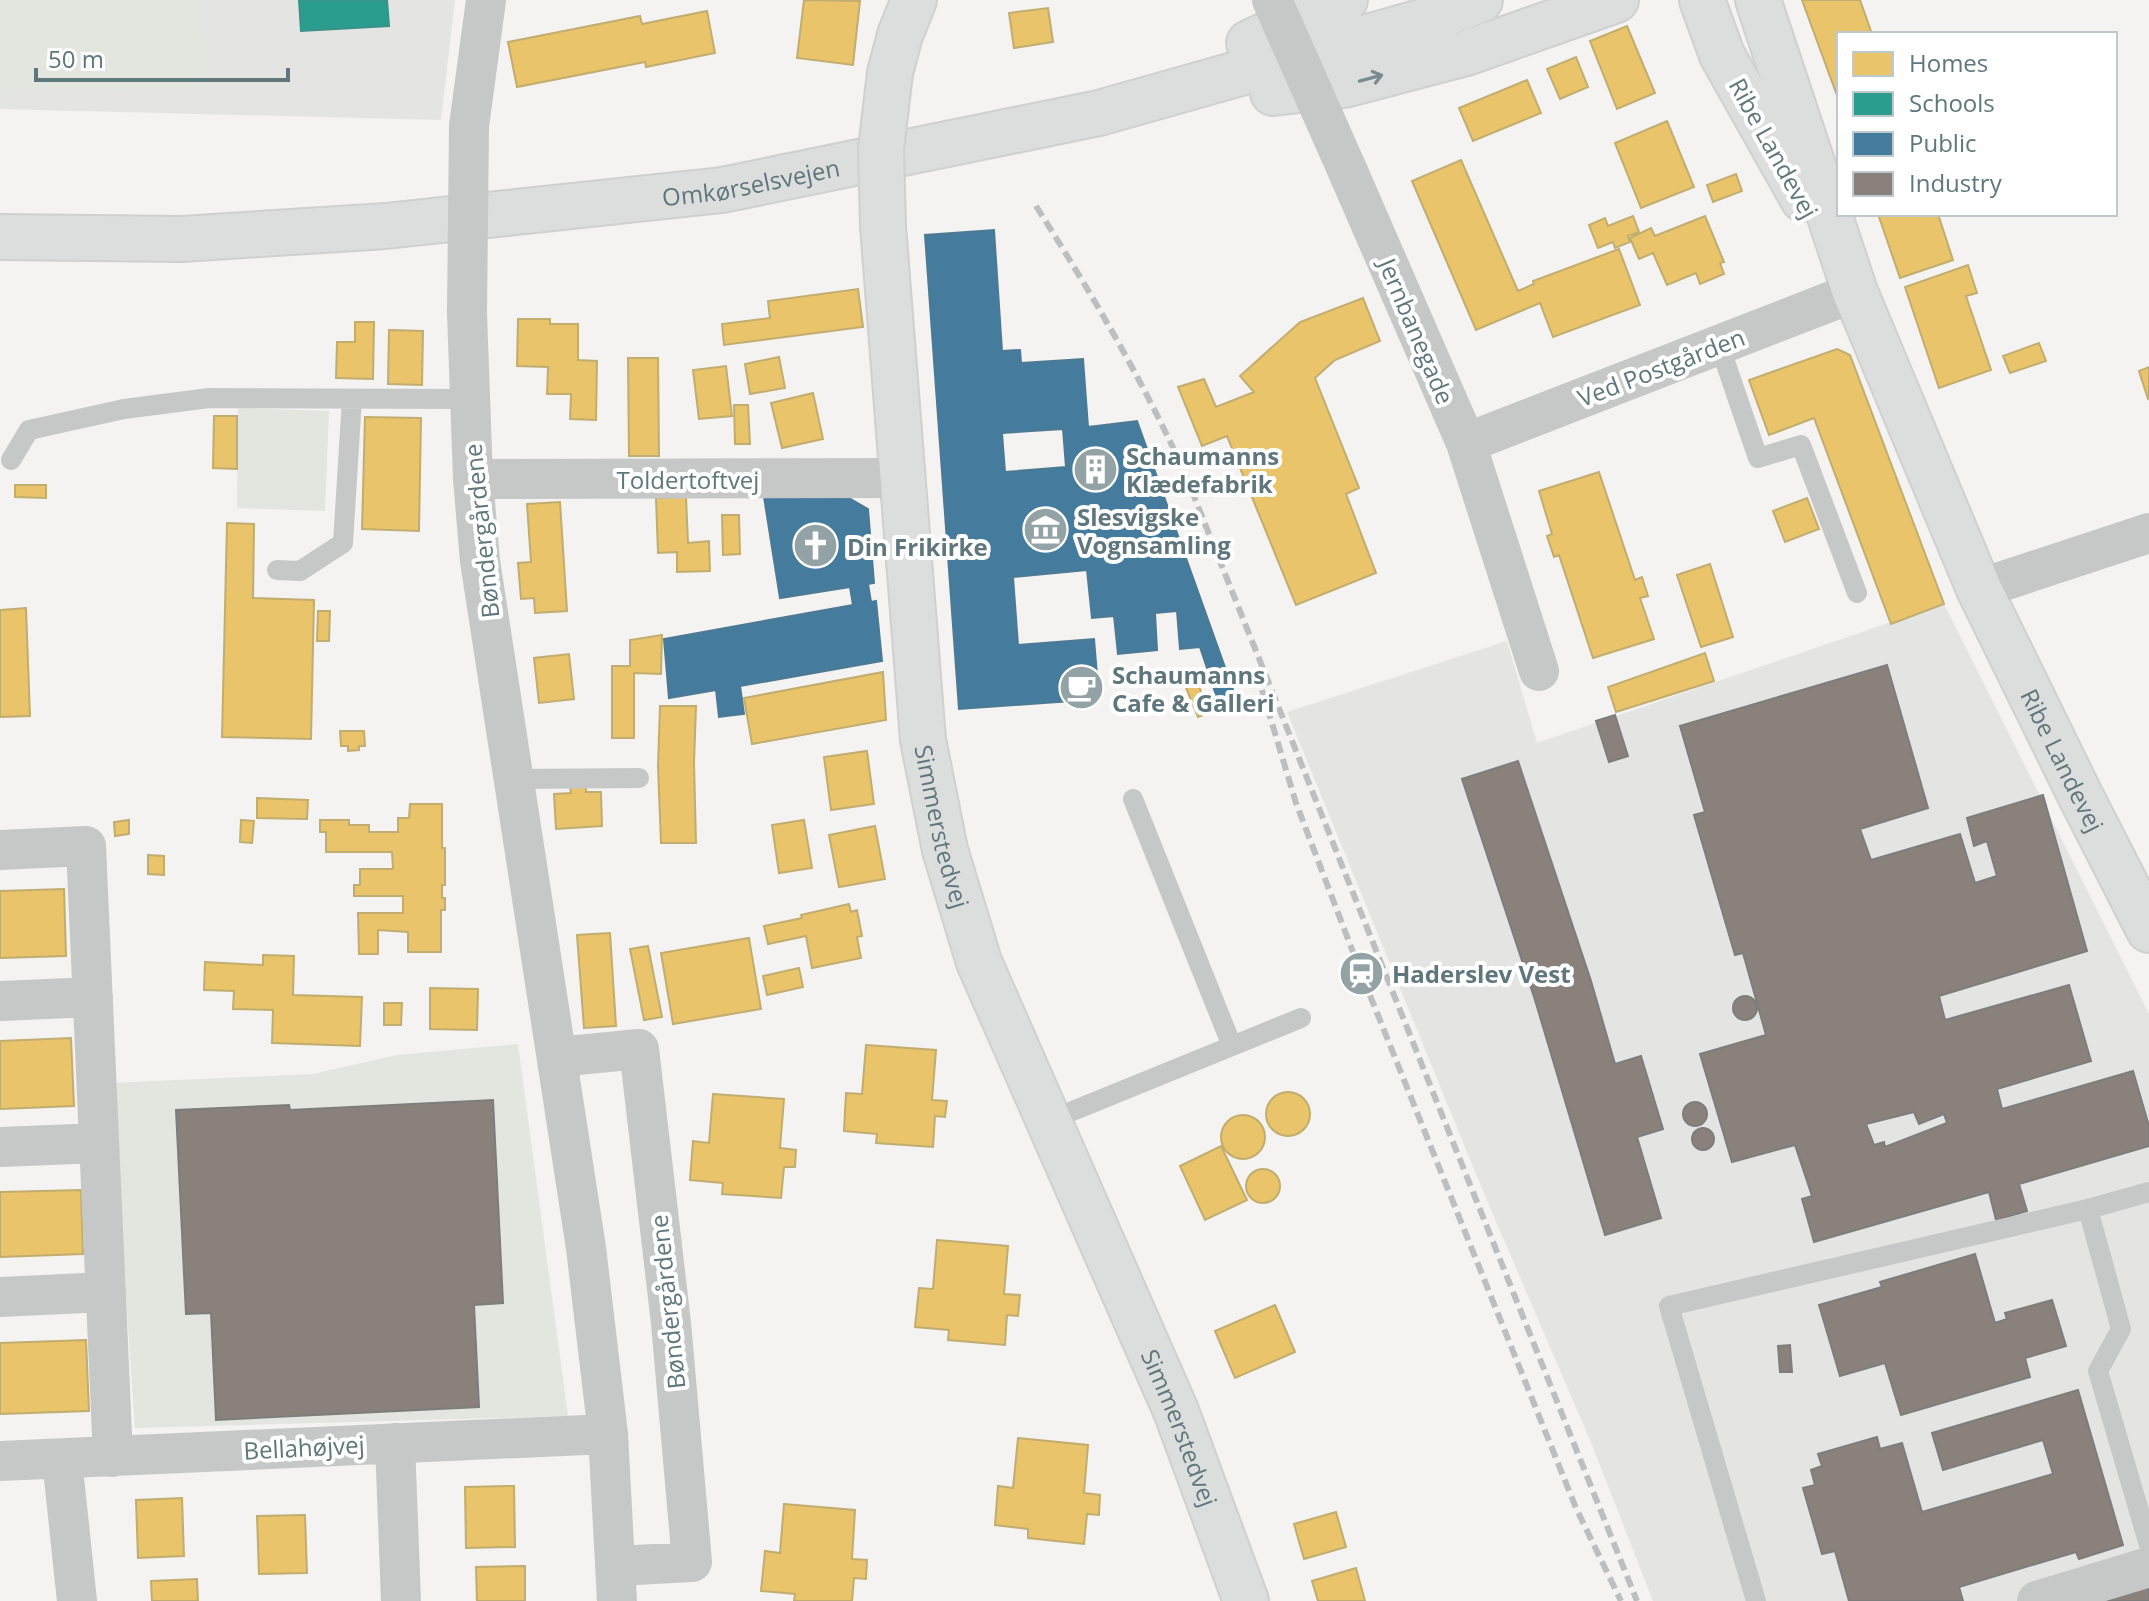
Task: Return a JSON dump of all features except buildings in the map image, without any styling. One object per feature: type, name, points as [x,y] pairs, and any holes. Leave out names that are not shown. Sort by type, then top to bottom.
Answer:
[{"type":"main road","name":"Simmerstedvej","points":[[914,0],[890,73],[881,149],[883,226],[923,740],[945,850],[979,962],[1176,1411],[1246,1601]]},
{"type":"main road","points":[[1099,113],[1345,0]]},
{"type":"main road","name":"Omkørselsvejen","points":[[0,237],[182,239],[386,226],[722,190],[1099,113],[1428,20],[1480,0]]},
{"type":"main road","points":[[1099,113],[1344,85],[1466,53],[1616,0]]},
{"type":"main road","name":"Ribe Landevej","points":[[1702,0],[1722,55],[1855,292]]},
{"type":"main road","points":[[1733,0],[1755,62],[1795,113]]},
{"type":"main road","name":"Ribe Landevej","points":[[1758,0],[1855,292],[1979,589],[2149,930]]},
{"type":"street","name":"Bøndergårdene","points":[[486,0],[469,126],[467,313],[473,479],[480,561],[586,1248],[608,1434],[617,1583],[692,1562],[671,1323],[639,1049],[557,1057]]},
{"type":"street","name":"Jernbanegade","points":[[1272,0],[1466,443],[1539,671]]},
{"type":"street","name":"Ved Postgården","points":[[1466,443],[1855,292]]},
{"type":"street","name":"Toldertoftvej","points":[[473,479],[902,478]]},
{"type":"street","points":[[1979,589],[2149,533]]},
{"type":"street","points":[[0,850],[86,846],[113,1457]]},
{"type":"street","points":[[0,1001],[93,997]]},
{"type":"street","points":[[0,1147],[99,1143]]},
{"type":"street","points":[[0,1297],[106,1292]]},
{"type":"street","name":"Bellahøjvej","points":[[0,1461],[608,1434]]},
{"type":"street","points":[[395,1443],[401,1601]]},
{"type":"street","points":[[62,1459],[77,1601]]},
{"type":"street","points":[[2037,1601],[2149,1567]]},
{"type":"lane","points":[[1719,344],[1758,458],[1801,445],[1857,593]]},
{"type":"lane","points":[[11,460],[29,430],[124,409],[209,398],[469,399]]},
{"type":"lane","points":[[277,570],[300,571],[343,543],[352,399]]},
{"type":"lane","points":[[514,779],[639,778]]},
{"type":"lane","points":[[1133,799],[1232,1046]]},
{"type":"lane","points":[[1048,1121],[1301,1018]]},
{"type":"lane","points":[[1756,1601],[1669,1306],[2088,1209],[2149,1192]]},
{"type":"lane","points":[[2088,1209],[2121,1329],[2098,1371],[2149,1545]]},
{"type":"shaded area","points":[[0,0],[455,0],[441,120],[0,109]]},
{"type":"shaded area","points":[[0,0],[204,0],[206,89],[0,94]]},
{"type":"shaded area","points":[[238,408],[329,411],[325,511],[237,508]]},
{"type":"shaded area","points":[[1944,604],[2149,1014],[2149,1601],[1653,1601],[1590,1440],[1485,1196],[1287,712],[1507,641],[1537,743]]},
{"type":"shaded area","points":[[518,1044],[568,1416],[135,1428],[111,1083],[313,1074],[397,1055]]},
{"type":"railway","points":[[1036,206],[1114,335],[1183,469],[1637,1601]]},
{"type":"railway","points":[[1262,690],[1296,803],[1361,973],[1576,1508],[1621,1601]]},
{"type":"place","name":"Schaumanns Klædefabrik","points":[[1095,469]]},
{"type":"place","name":"Slesvigske Vognsamling","points":[[1046,530]]},
{"type":"place","name":"Din Frikirke","points":[[816,546]]},
{"type":"place","name":"Schaumanns Cafe & Galleri","points":[[1081,688]]},
{"type":"place","name":"Haderslev Vest","points":[[1361,973]]}]
